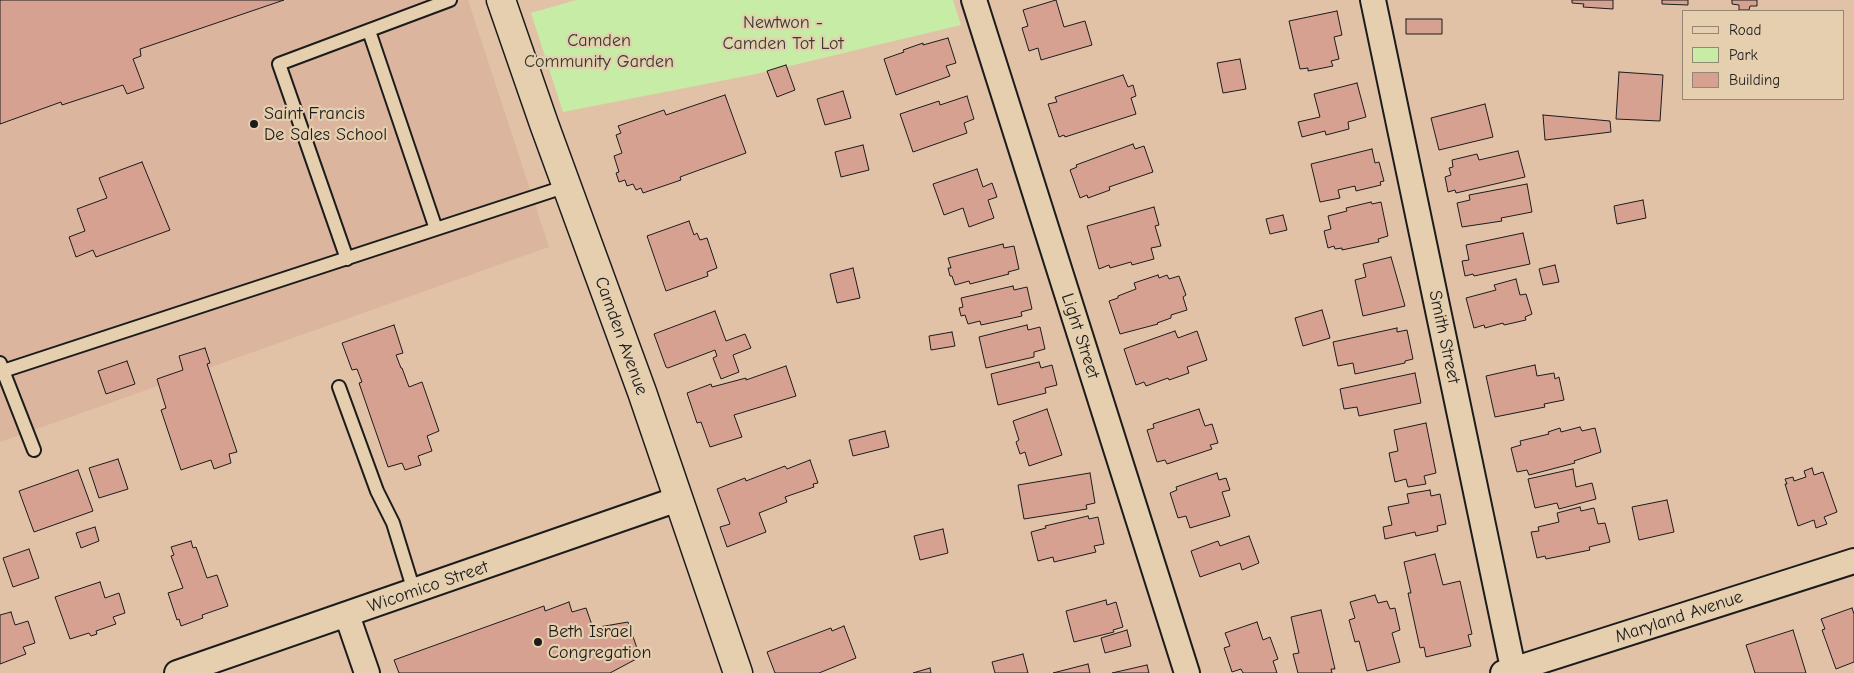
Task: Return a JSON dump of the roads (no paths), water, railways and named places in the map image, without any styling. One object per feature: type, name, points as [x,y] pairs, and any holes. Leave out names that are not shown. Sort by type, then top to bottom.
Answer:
[{"type":"street","name":"Camden Avenue","points":[[502,0],[642,392],[738,673]]},
{"type":"street","name":"Light Street","points":[[974,0],[1187,673]]},
{"type":"street","name":"Smith Street","points":[[1374,0],[1510,672]]},
{"type":"street","name":"Wicomico Street","points":[[177,673],[678,499]]},
{"type":"street","name":"Maryland Avenue","points":[[1510,672],[1854,561]]},
{"type":"street","points":[[347,615],[367,673]]},
{"type":"lane","points":[[347,259],[279,64],[450,0]]},
{"type":"lane","points":[[369,31],[436,229]]},
{"type":"lane","points":[[34,450],[1,369],[347,259],[567,186]]},
{"type":"lane","points":[[340,387],[377,491],[393,523],[414,591]]},
{"type":"place","name":"Saint Francis De Sales School","points":[[254,124]]},
{"type":"place","name":"Beth Israel Congregation","points":[[538,642]]},
{"type":"park label","name":"Newtwon - Camden Tot Lot","points":[[783,33]]},
{"type":"park label","name":"Camden Community Garden","points":[[599,51]]}]
